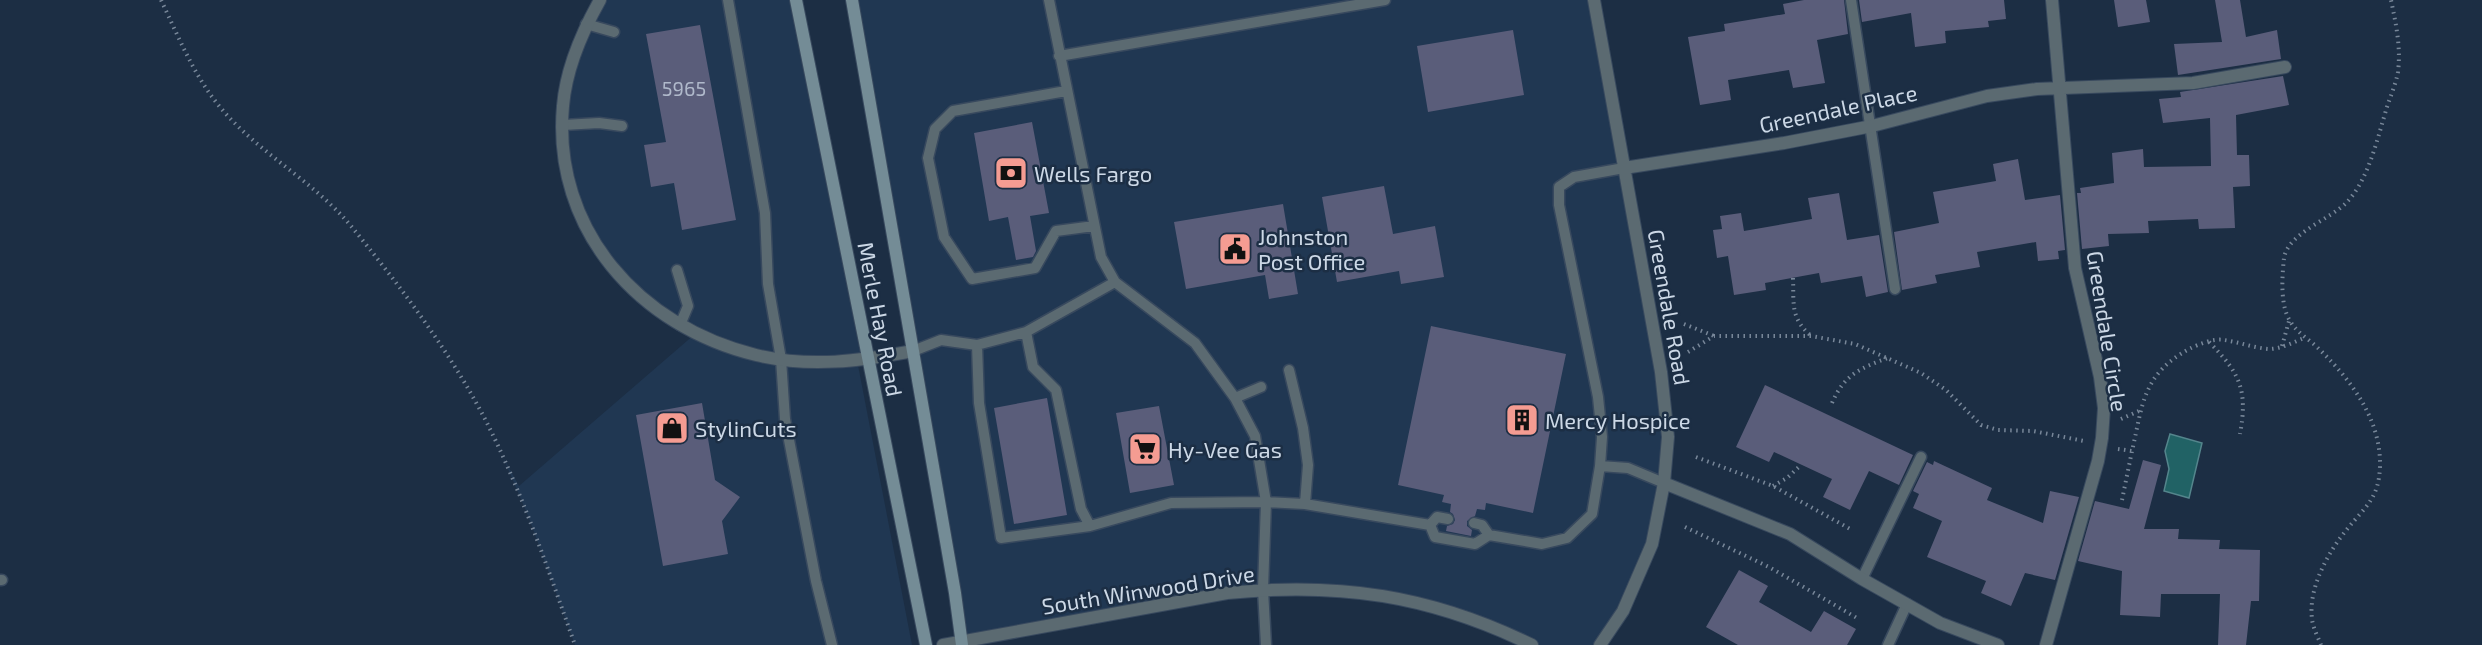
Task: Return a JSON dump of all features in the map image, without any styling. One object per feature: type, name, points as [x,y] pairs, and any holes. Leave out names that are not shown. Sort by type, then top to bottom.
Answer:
[{"type":"main road","name":"Merle Hay Road","points":[[796,0],[926,645]]},
{"type":"main road","name":"Merle Hay Road","points":[[852,0],[962,643]]},
{"type":"street","points":[[600,0],[586,24],[567,81],[562,107],[564,155],[568,179],[584,224],[596,245],[625,283],[661,314],[695,334],[756,355],[820,364],[867,360],[913,351]]},
{"type":"street","name":"Greendale Road","points":[[1594,0],[1661,372],[1668,438],[1664,483],[1652,544],[1623,611],[1600,645]]},
{"type":"street","points":[[2052,0],[2060,89]]},
{"type":"street","name":"Greendale Place","points":[[1624,168],[1785,143],[1872,126],[1987,96],[2060,89],[2193,82],[2285,67]]},
{"type":"street","name":"Greendale Circle","points":[[2046,645],[2101,445],[2104,408],[2100,377],[2075,267],[2060,89]]},
{"type":"street","points":[[1664,483],[1790,534],[1862,579],[1940,622],[1998,645]]},
{"type":"street","name":"South Winwood Drive","points":[[943,645],[1227,593],[1330,589],[1382,594],[1433,606],[1482,622],[1532,645]]},
{"type":"lane","points":[[728,0],[765,213],[768,284],[781,359],[785,419],[816,581],[832,645]]},
{"type":"lane","points":[[1049,0],[1101,257],[1115,282],[1195,343],[1235,398],[1255,436],[1266,502],[1263,590],[1266,645]]},
{"type":"lane","points":[[1059,56],[1385,0]]},
{"type":"lane","points":[[1851,0],[1895,289]]},
{"type":"lane","points":[[586,24],[614,32]]},
{"type":"lane","points":[[1066,91],[953,111],[935,129],[928,158],[944,237],[972,279],[1035,268],[1056,231],[1094,226]]},
{"type":"lane","points":[[563,125],[599,123],[622,126]]},
{"type":"lane","points":[[1430,525],[1435,537],[1445,539],[1475,544],[1489,535],[1540,544],[1567,538],[1592,514],[1602,437],[1598,397],[1559,205],[1559,187],[1574,177],[1624,168]]},
{"type":"lane","points":[[677,270],[688,306],[680,325]]},
{"type":"lane","points":[[913,351],[941,340],[977,345],[1026,332],[1115,282]]},
{"type":"lane","points":[[1026,332],[1033,367],[1056,390],[1081,509],[1090,526]]},
{"type":"lane","points":[[977,345],[979,403],[1001,538],[1090,526],[1171,503],[1305,504],[1430,525]]},
{"type":"lane","points":[[1288,370],[1304,437],[1308,465],[1305,504]]},
{"type":"lane","points":[[1235,398],[1261,387]]},
{"type":"lane","points":[[1862,579],[1921,457]]},
{"type":"lane","points":[[1600,466],[1628,468],[1664,483]]},
{"type":"lane","points":[[1430,525],[1437,517],[1448,519]]},
{"type":"lane","points":[[1473,523],[1482,525],[1489,535]]},
{"type":"lane","points":[[1888,645],[1907,604]]},
{"type":"path","points":[[161,0],[196,74],[226,114],[268,153],[301,178],[350,224],[446,356],[489,428],[529,518],[575,645]]},
{"type":"path","points":[[2321,645],[2312,620],[2313,594],[2325,563],[2346,529],[2373,499],[2380,467],[2378,441],[2366,408],[2344,374],[2315,345],[2304,338],[2289,320],[2285,309],[2284,255],[2298,237],[2347,202],[2370,165],[2398,73],[2399,39],[2391,0]]},
{"type":"path","points":[[1793,278],[1794,311],[1799,325],[1811,336]]},
{"type":"path","points":[[2282,346],[2289,320]]},
{"type":"path","points":[[1684,324],[1714,336],[1811,336],[1855,344],[1921,373],[1946,390],[1981,425],[1998,430],[2033,431],[2058,435],[2132,452]]},
{"type":"path","points":[[1688,352],[1714,336]]},
{"type":"path","points":[[2122,500],[2146,393],[2151,381],[2164,366],[2196,345],[2222,339],[2270,349],[2304,338]]},
{"type":"path","points":[[2208,342],[2229,362],[2240,381],[2244,397],[2240,434]]},
{"type":"path","points":[[1832,403],[1839,386],[1850,376],[1864,366],[1888,357]]},
{"type":"path","points":[[1696,457],[1773,486],[1852,530]]},
{"type":"path","points":[[1773,486],[1787,478],[1801,465]]},
{"type":"path","points":[[1685,527],[1768,567],[1857,618]]},
{"type":"shaded area","points":[[600,0],[798,0],[867,360],[857,360],[912,645],[575,645],[529,518],[503,457],[519,486],[695,334],[661,314],[595,245],[568,179],[563,107]]},
{"type":"shaded area","points":[[849,0],[1594,0],[1668,437],[1652,544],[1600,645],[1532,645],[1382,594],[1263,590],[961,642]]},
{"type":"shaded area","points":[[2170,434],[2202,443],[2189,498],[2164,491],[2169,469],[2165,451]]},
{"type":"building","points":[[1804,0],[1844,0],[1848,34],[1817,40],[1825,83],[1793,88],[1789,70],[1728,80],[1731,100],[1700,105],[1688,37],[1725,31],[1724,24],[1785,14],[1783,4]]},
{"type":"building","points":[[1859,0],[2004,0],[2006,19],[1988,21],[1989,27],[1945,31],[1946,43],[1915,47],[1911,13],[1862,22]]},
{"type":"building","points":[[2114,0],[2146,0],[2150,22],[2118,27]]},
{"type":"building","points":[[2215,0],[2240,0],[2246,37],[2277,30],[2281,59],[2178,75],[2174,44],[2222,42]]},
{"type":"building","points":[[700,25],[736,220],[682,230],[674,183],[651,187],[644,145],[666,142],[646,34]]},
{"type":"building","points":[[1513,30],[1524,95],[1428,112],[1417,46]]},
{"type":"building","points":[[2283,76],[2289,105],[2236,115],[2237,155],[2249,155],[2250,186],[2233,187],[2235,228],[2199,229],[2198,219],[2148,221],[2149,233],[2108,234],[2109,246],[2082,249],[2077,193],[2081,193],[2080,188],[2114,183],[2112,153],[2143,149],[2144,167],[2211,166],[2210,118],[2163,123],[2159,99],[2181,97],[2180,92]]},
{"type":"building","name":"Wells Fargo","points":[[1032,122],[1049,213],[1030,216],[1036,251],[1033,257],[1016,260],[1008,217],[989,221],[974,133]]},
{"type":"building","points":[[2018,159],[2025,200],[2060,195],[2065,250],[2058,251],[2059,259],[2038,261],[2036,242],[1977,252],[1980,267],[1935,275],[1937,283],[1902,290],[1894,232],[1939,223],[1933,192],[1996,181],[1993,164]]},
{"type":"building","points":[[1384,186],[1393,234],[1435,226],[1444,277],[1401,284],[1399,271],[1337,282],[1322,197]]},
{"type":"building","points":[[1839,193],[1847,240],[1879,235],[1888,292],[1866,297],[1862,276],[1821,283],[1819,273],[1765,283],[1766,290],[1734,295],[1728,256],[1717,258],[1713,230],[1722,229],[1720,216],[1741,213],[1744,231],[1812,219],[1808,198]]},
{"type":"building","name":"Johnston Post Office","points":[[1283,204],[1298,294],[1269,299],[1265,275],[1186,289],[1174,222]]},
{"type":"building","name":"Mercy Hospice","points":[[1431,326],[1566,354],[1533,513],[1486,503],[1485,510],[1477,509],[1475,516],[1467,521],[1467,526],[1472,530],[1471,536],[1446,531],[1447,526],[1453,524],[1455,520],[1450,512],[1451,504],[1442,502],[1444,495],[1398,485]]},
{"type":"building","points":[[1765,385],[1913,455],[1899,485],[1869,471],[1850,510],[1823,497],[1832,479],[1774,452],[1769,462],[1736,447]]},
{"type":"building","points":[[1047,398],[1067,515],[1014,524],[994,408]]},
{"type":"building","points":[[702,403],[715,480],[740,497],[722,521],[728,554],[663,566],[636,415]]},
{"type":"building","name":"Hy-Vee Gas","points":[[1159,406],[1174,485],[1130,493],[1116,413]]},
{"type":"building","points":[[2143,460],[2161,465],[2144,529],[2179,529],[2178,539],[2220,540],[2219,549],[2260,550],[2259,601],[2251,601],[2246,645],[2218,645],[2220,594],[2161,594],[2160,617],[2120,615],[2122,571],[2078,561],[2095,501],[2129,509]]},
{"type":"building","points":[[1934,461],[1992,488],[1987,500],[2043,523],[2050,491],[2079,497],[2055,580],[2025,573],[2011,606],[1981,593],[1986,581],[1927,557],[1942,521],[1913,508],[1919,494],[1913,491],[1927,462],[1933,465]]},
{"type":"building","points":[[1739,570],[1768,586],[1759,602],[1811,632],[1824,611],[1856,629],[1847,645],[1738,645],[1706,627]]},
{"type":"place","name":"Wells Fargo","points":[[1011,173]]},
{"type":"place","name":"Johnston Post Office","points":[[1235,249]]},
{"type":"place","name":"Mercy Hospice","points":[[1522,420]]},
{"type":"place","name":"StylinCuts","points":[[672,428]]},
{"type":"place","name":"Hy-Vee Gas","points":[[1145,449]]}]
